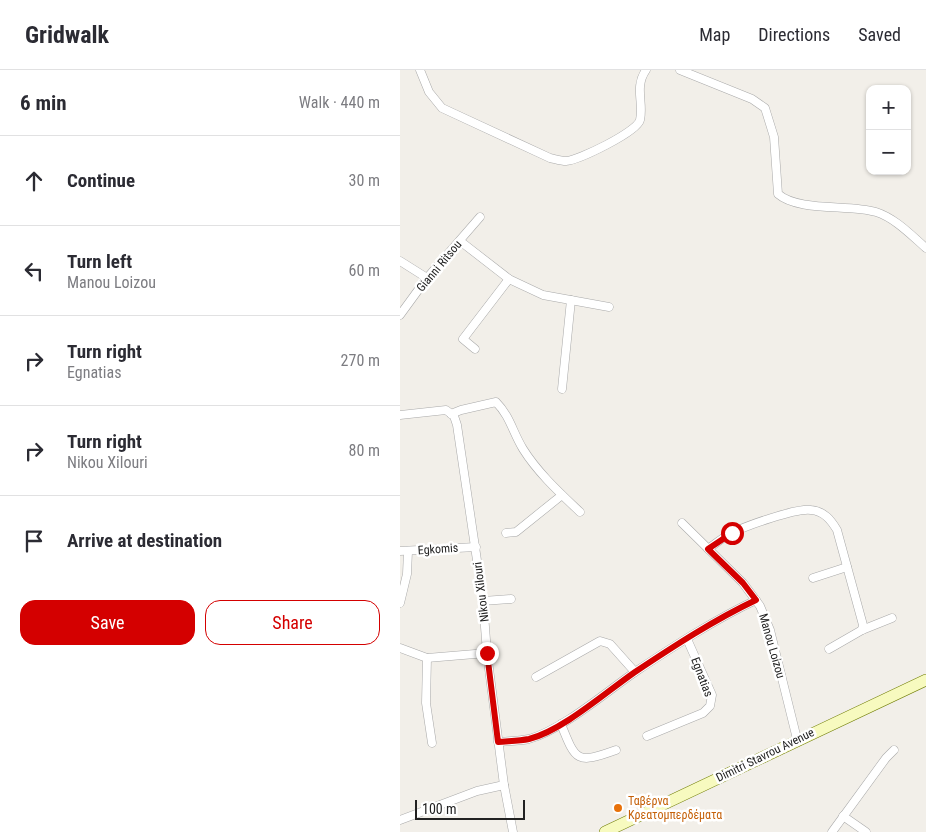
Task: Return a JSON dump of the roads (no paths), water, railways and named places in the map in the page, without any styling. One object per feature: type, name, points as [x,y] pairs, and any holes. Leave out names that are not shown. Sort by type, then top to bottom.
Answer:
[{"type":"main road","name":"Dimitri Stavrou Avenue","points":[[605,832],[926,680]]},
{"type":"street","points":[[420,70],[429,92],[442,108],[550,158],[566,161],[609,144],[638,125],[640,119],[640,82],[646,70]]},
{"type":"street","points":[[680,70],[752,99],[765,108],[774,137],[778,194],[783,198],[819,206],[875,212],[892,220],[926,248]]},
{"type":"street","name":"Gianni Ritsou","points":[[400,316],[427,278],[480,217]]},
{"type":"street","points":[[460,241],[509,279],[543,295],[609,306]]},
{"type":"street","points":[[400,261],[427,278]]},
{"type":"street","points":[[475,349],[463,338],[509,279]]},
{"type":"street","points":[[562,389],[571,300]]},
{"type":"street","points":[[400,415],[439,410],[446,410],[451,414],[496,402],[505,411],[523,449],[548,482],[580,512]]},
{"type":"street","name":"Nikou Xilouri","points":[[451,414],[457,425],[476,546],[498,742],[512,832]]},
{"type":"street","points":[[506,533],[516,532],[562,495]]},
{"type":"street","points":[[708,549],[724,537],[740,529],[798,511],[811,510],[821,513],[830,520],[837,530],[863,625],[862,630]]},
{"type":"street","name":"Manou Loizou","points":[[682,523],[743,583],[756,600],[770,630],[797,740]]},
{"type":"street","name":"Egkomis","points":[[404,551],[476,546]]},
{"type":"street","points":[[400,603],[407,574],[404,551]]},
{"type":"street","points":[[813,578],[846,567]]},
{"type":"street","points":[[483,601],[511,599]]},
{"type":"street","points":[[498,742],[529,738],[561,724],[635,672],[712,623],[756,600]]},
{"type":"street","points":[[829,648],[862,630],[892,618]]},
{"type":"street","name":"Egnatias","points":[[648,736],[703,713],[710,706],[711,692],[687,639]]},
{"type":"street","points":[[536,677],[600,641],[610,644],[635,672]]},
{"type":"street","points":[[400,648],[427,658],[487,653]]},
{"type":"street","points":[[427,658],[426,703],[432,743]]},
{"type":"street","points":[[561,724],[571,749],[578,756],[593,758],[616,750]]},
{"type":"street","points":[[832,832],[886,758],[894,750]]},
{"type":"street","points":[[400,819],[477,790],[504,785]]},
{"type":"street","points":[[843,816],[866,832]]},
{"type":"place","name":"Ταβέρνα Κρεατομπερδέματα","points":[[618,808]]}]
